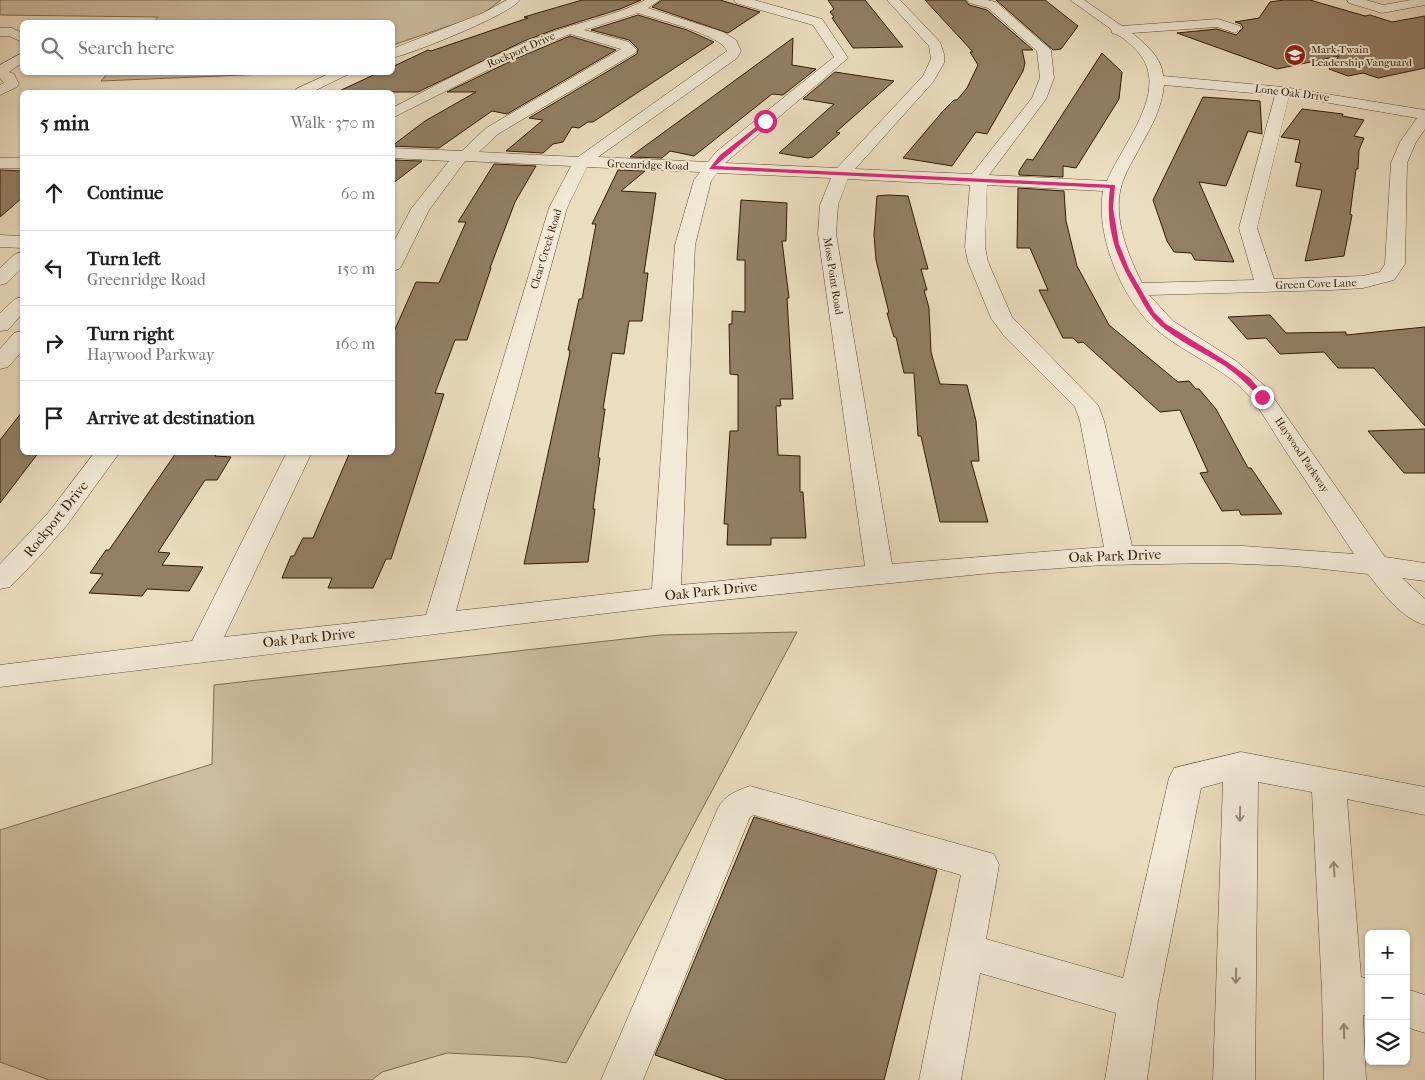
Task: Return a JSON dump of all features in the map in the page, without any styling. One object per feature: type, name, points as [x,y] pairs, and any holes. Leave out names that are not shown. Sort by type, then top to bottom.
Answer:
[{"type":"street","points":[[395,53],[487,16],[509,5],[514,0]]},
{"type":"street","points":[[666,596],[685,245],[703,180],[722,156],[841,58],[818,22],[740,0]]},
{"type":"street","name":"Moss Point Road","points":[[880,574],[826,234],[829,205],[842,173],[935,71],[938,52],[936,45],[894,0]]},
{"type":"street","points":[[973,0],[992,5],[1044,50],[1046,64],[1046,78],[1039,99],[981,172],[975,247],[978,262],[1005,324],[1086,405],[1092,421],[1120,555]]},
{"type":"street","name":"Haywood Parkway","points":[[1076,0],[1149,55],[1155,66],[1158,80],[1155,101],[1113,186],[1110,208],[1116,244],[1136,288],[1152,313],[1164,326],[1224,362],[1247,380],[1262,397],[1376,565],[1395,589],[1425,615]]},
{"type":"street","points":[[1353,0],[1382,9],[1425,1]]},
{"type":"street","name":"Rockport Drive","points":[[395,112],[524,47],[647,5]]},
{"type":"street","name":"Clear Creek Road","points":[[438,623],[558,208],[581,162],[734,51],[731,43],[718,35],[647,5]]},
{"type":"street","points":[[1117,30],[1218,23],[1235,29]]},
{"type":"street","points":[[395,259],[420,209],[463,156],[492,131],[630,50],[624,45],[570,30]]},
{"type":"street","points":[[0,32],[12,32],[20,36]]},
{"type":"street","points":[[6,44],[20,37]]},
{"type":"street","points":[[0,91],[12,84],[9,77],[0,72],[20,58]]},
{"type":"street","points":[[305,90],[339,75]]},
{"type":"street","name":"Lone Oak Drive","points":[[1158,80],[1283,91],[1368,104],[1425,116]]},
{"type":"street","points":[[1266,285],[1248,228],[1283,91]]},
{"type":"street","name":"Green Cove Lane","points":[[1136,288],[1363,282],[1387,276],[1395,264],[1399,163],[1408,142],[1425,116]]},
{"type":"street","name":"Greenridge Road","points":[[395,153],[1113,186]]},
{"type":"street","points":[[0,163],[20,163]]},
{"type":"street","points":[[0,241],[20,242]]},
{"type":"street","points":[[0,297],[20,298]]},
{"type":"street","points":[[0,325],[20,305]]},
{"type":"street","points":[[0,362],[20,340]]},
{"type":"street","name":"Rockport Drive","points":[[0,580],[27,555],[66,512],[106,455]]},
{"type":"street","points":[[203,650],[299,455]]},
{"type":"street","name":"Oak Park Drive","points":[[0,676],[203,650],[666,596],[1028,560],[1120,555],[1219,554],[1376,565],[1425,572]]},
{"type":"street","points":[[1234,1080],[1241,765]]},
{"type":"street","points":[[1126,1080],[1138,1001],[1186,778],[1241,765],[1425,801]]},
{"type":"street","points":[[1329,783],[1355,994],[1345,1080]]},
{"type":"street","points":[[622,1080],[736,808],[750,800],[981,865],[940,1080]]},
{"type":"street","points":[[965,951],[1138,1001]]},
{"type":"street","points":[[1410,1009],[1425,1014]]},
{"type":"shaded area","points":[[0,0],[501,0],[481,15],[395,44],[395,20],[156,20],[158,17],[0,15]]},
{"type":"shaded area","points":[[106,75],[244,75],[101,81]]},
{"type":"shaded area","points":[[797,632],[566,1063],[529,1057],[447,1053],[382,1072],[372,1080],[49,1080],[0,1062],[0,830],[212,764],[214,685],[660,635]]},
{"type":"building","points":[[582,0],[641,0],[620,9],[524,41],[418,92],[341,90],[374,75],[395,75],[395,66],[428,50],[431,51],[528,18],[524,17]]},
{"type":"building","points":[[662,0],[720,0],[760,12],[728,33],[652,7]]},
{"type":"building","points":[[828,0],[865,0],[903,47],[853,48],[832,18],[834,17],[830,12],[834,9]]},
{"type":"building","points":[[925,0],[965,0],[969,5],[987,10],[1033,50],[1022,50],[1025,63],[1023,71],[987,134],[976,132],[952,166],[903,158],[943,111],[954,100],[957,100],[967,88],[978,65],[970,52],[973,52]]},
{"type":"building","points":[[996,0],[1045,0],[1078,26],[1061,49],[1053,50]]},
{"type":"building","points":[[1310,0],[1392,22],[1425,16],[1425,68],[1378,78],[1363,73],[1348,76],[1329,69],[1339,56],[1277,69],[1177,33],[1217,29],[1236,35],[1243,28],[1241,24],[1235,22],[1259,18],[1270,2]]},
{"type":"building","points":[[638,15],[687,30],[714,42],[593,122],[588,122],[579,128],[572,127],[563,142],[553,144],[543,153],[506,151],[543,120],[529,118],[637,54],[638,49],[629,40],[591,30]]},
{"type":"building","points":[[570,36],[616,50],[507,114],[492,111],[439,148],[395,146],[395,144],[425,121],[476,92],[447,92],[515,59]]},
{"type":"building","points":[[793,38],[792,65],[816,69],[783,95],[772,94],[694,156],[670,151],[662,158],[630,157]]},
{"type":"building","points":[[1102,53],[1122,72],[1119,99],[1076,168],[1063,166],[1063,177],[1019,175],[1019,171],[1027,159],[1033,160]]},
{"type":"building","points":[[835,72],[894,81],[836,132],[840,133],[813,157],[808,158],[779,153],[834,104],[803,99]]},
{"type":"building","points":[[1203,97],[1260,101],[1262,134],[1248,131],[1226,186],[1199,182],[1234,262],[1195,260],[1191,253],[1174,252],[1167,241],[1153,200]]},
{"type":"building","points":[[1302,109],[1343,114],[1342,116],[1364,120],[1354,136],[1364,138],[1359,150],[1358,169],[1356,169],[1350,214],[1352,215],[1344,256],[1305,261],[1322,190],[1296,186],[1301,163],[1295,162],[1300,140],[1281,137]]},
{"type":"building","points":[[395,160],[422,161],[395,182]]},
{"type":"building","points":[[494,164],[536,166],[515,202],[490,268],[467,340],[455,340],[435,393],[444,394],[391,559],[386,559],[373,588],[328,588],[332,578],[282,578],[291,556],[294,556],[303,538],[313,538],[349,455],[395,455],[395,329],[416,282],[439,283],[466,222],[458,222]]},
{"type":"building","points":[[0,170],[20,171],[20,200],[0,217]]},
{"type":"building","points":[[618,170],[645,171],[621,191],[656,193],[644,273],[648,273],[642,321],[629,321],[624,354],[612,353],[603,409],[605,409],[598,458],[600,458],[588,562],[524,564],[569,357],[570,350],[568,350],[579,299],[582,299],[596,224],[592,224]]},
{"type":"building","points":[[1018,188],[1064,191],[1066,221],[1077,266],[1109,325],[1178,382],[1189,381],[1196,389],[1199,389],[1216,409],[1248,468],[1251,468],[1282,514],[1241,515],[1239,510],[1222,511],[1200,473],[1208,472],[1180,410],[1160,412],[1083,342],[1078,343],[1073,338],[1063,338],[1039,290],[1048,290],[1030,248],[1017,248]]},
{"type":"building","points":[[877,196],[908,196],[928,269],[921,269],[927,290],[924,290],[929,308],[931,352],[940,384],[967,385],[976,421],[979,461],[971,461],[988,522],[940,522],[921,436],[918,436],[914,373],[904,373],[896,337],[894,337],[887,313],[889,313],[876,260],[874,235]]},
{"type":"building","points":[[741,200],[787,203],[786,241],[782,241],[789,298],[787,298],[793,399],[780,399],[781,406],[776,406],[778,455],[800,456],[800,492],[803,492],[806,538],[771,538],[771,545],[727,545],[728,524],[724,524],[730,431],[738,431],[738,375],[730,374],[729,324],[732,324],[732,311],[745,312],[745,260],[737,260]]},
{"type":"building","points":[[1270,315],[1286,333],[1346,332],[1346,335],[1425,327],[1425,426],[1374,368],[1338,368],[1324,352],[1280,354],[1266,338],[1247,339],[1228,317]]},
{"type":"building","points":[[20,415],[20,455],[37,455],[0,503],[0,440]]},
{"type":"building","points":[[1425,429],[1425,473],[1404,473],[1368,431]]},
{"type":"building","points":[[175,455],[231,457],[217,480],[205,480],[158,552],[170,553],[162,565],[203,567],[189,591],[147,589],[142,596],[89,593],[103,574],[90,573],[106,550],[109,550]]},
{"type":"building","points":[[754,817],[937,870],[884,1080],[727,1080],[655,1055]]},
{"type":"place","name":"Mark Twain Leadership Vanguard","points":[[1295,55]]},
{"type":"route","points":[[765,121],[722,156],[711,168],[1113,186],[1110,208],[1116,244],[1126,269],[1152,313],[1164,326],[1224,362],[1247,380],[1262,397]]}]
